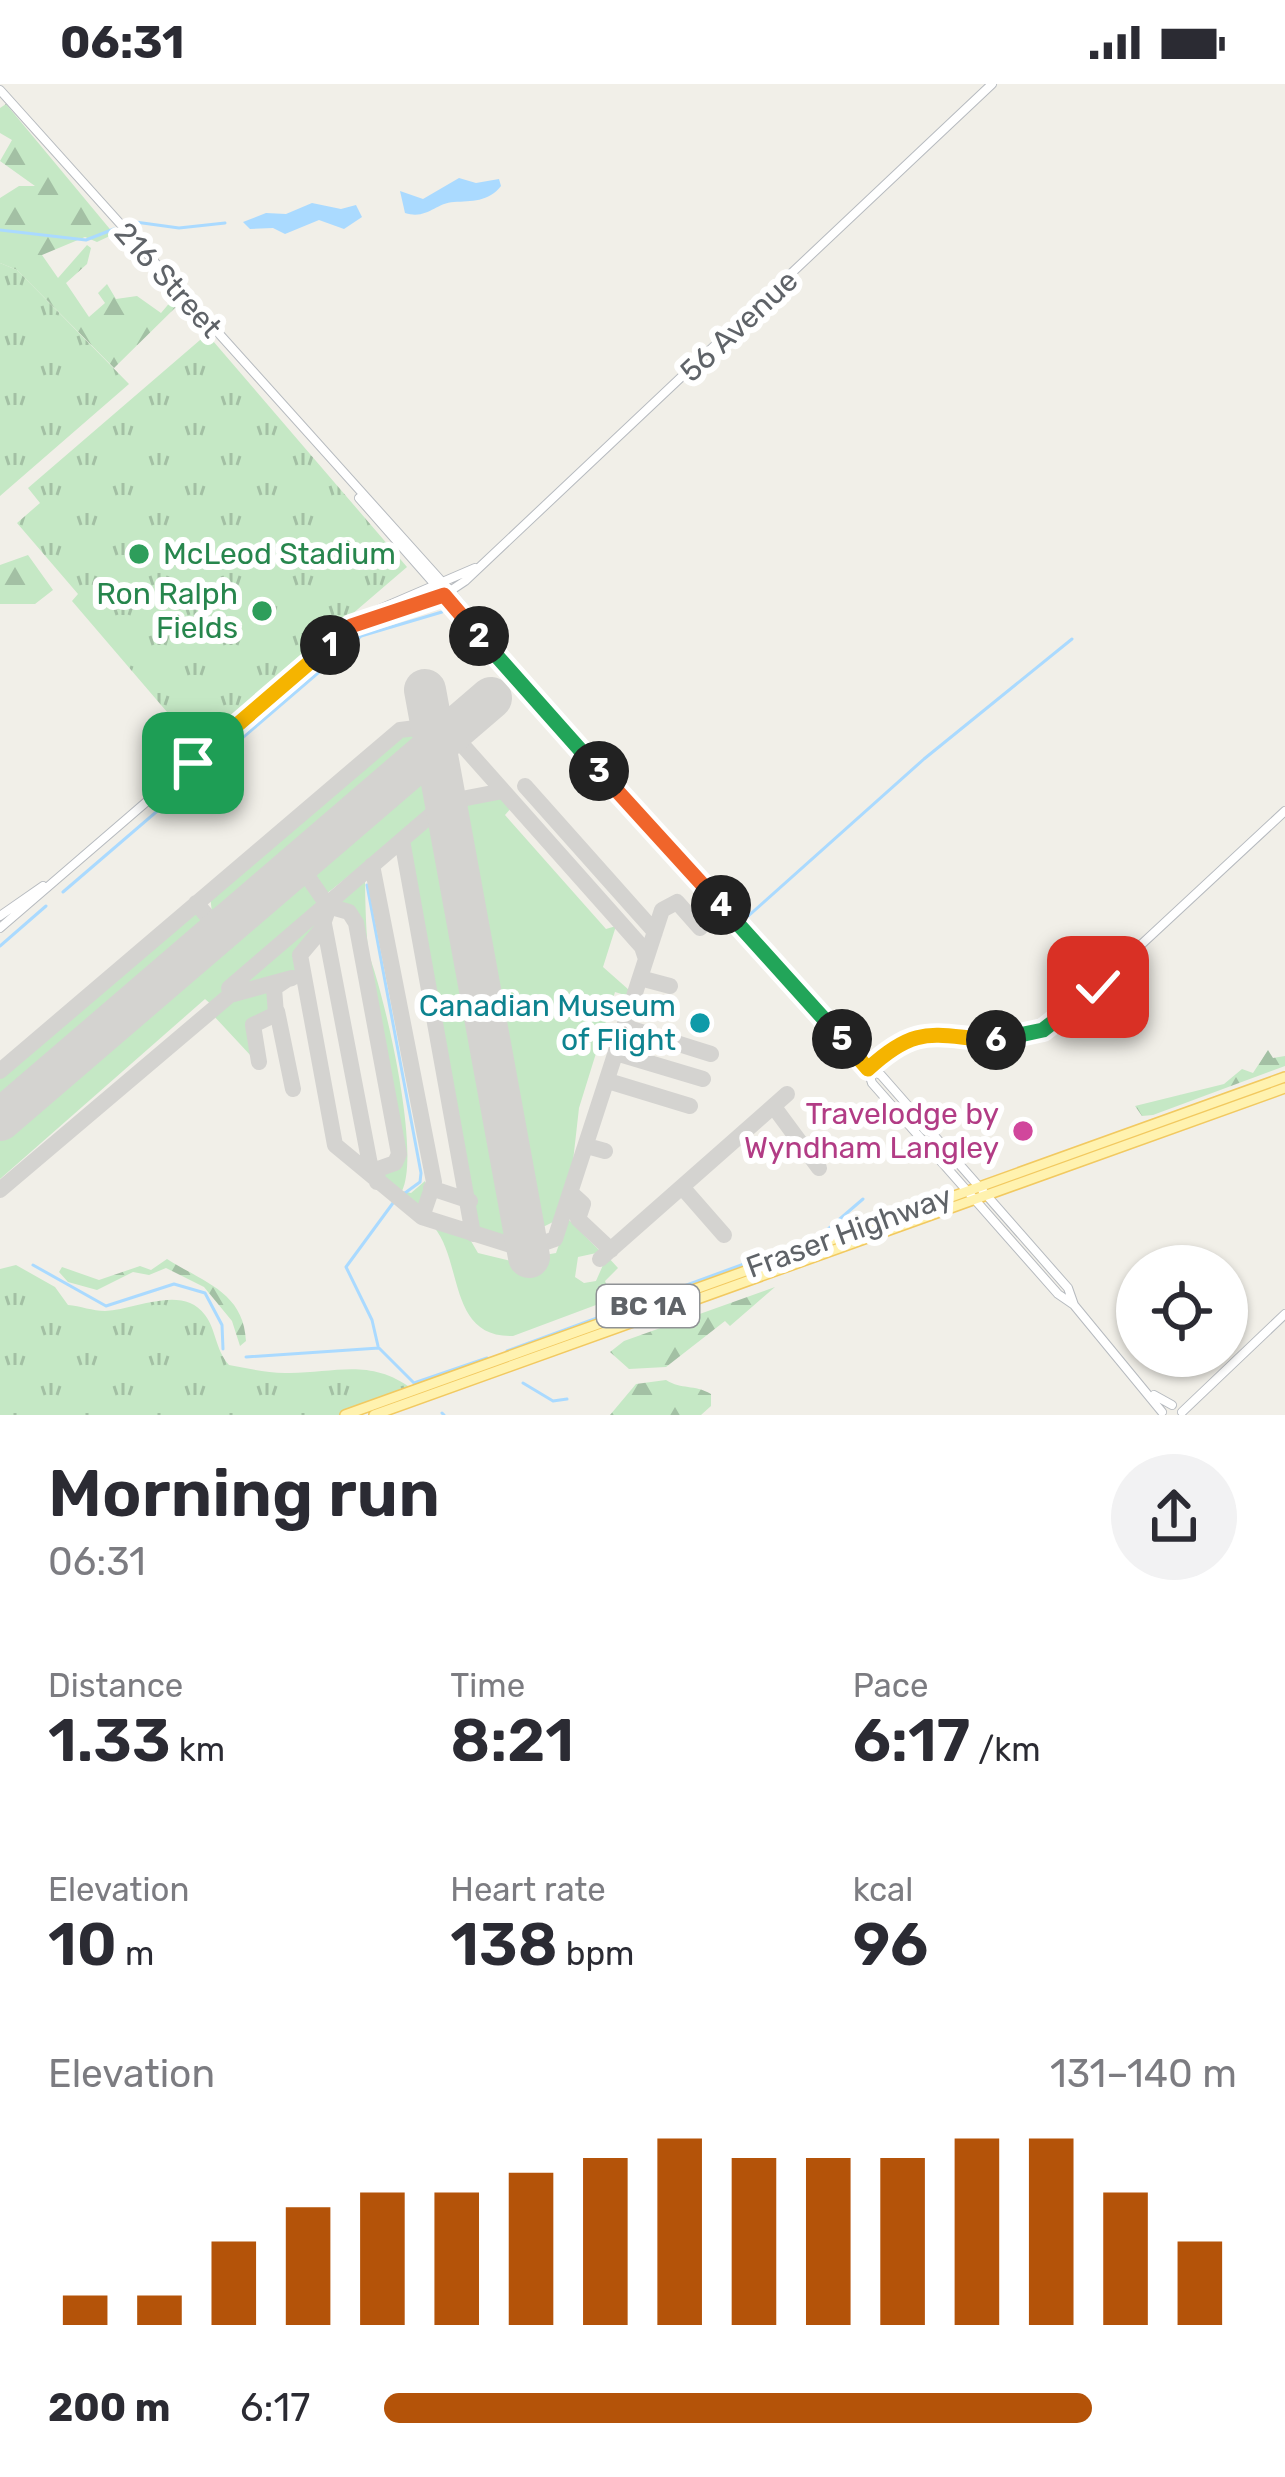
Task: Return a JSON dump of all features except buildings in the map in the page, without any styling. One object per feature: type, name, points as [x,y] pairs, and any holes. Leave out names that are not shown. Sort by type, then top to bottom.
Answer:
[{"type":"main road","name":"56 Avenue","points":[[351,626],[444,589],[482,564],[992,84]]},
{"type":"main road","name":"216 Street","points":[[0,90],[579,747],[868,1069],[881,1075],[1068,1288],[1075,1304],[1153,1394],[1177,1410]]},
{"type":"main road","name":"216 Street","points":[[336,469],[412,559],[444,589]]},
{"type":"main road","points":[[405,599],[421,583],[412,559]]},
{"type":"main road","name":"56 Avenue","points":[[0,928],[44,885],[351,626],[378,608],[444,589]]},
{"type":"main road","points":[[868,1069],[911,1037],[938,1032],[1003,1040],[1060,1020],[1285,812]]},
{"type":"main road","name":"56 Avenue","points":[[0,916],[32,889],[44,885]]},
{"type":"main road","name":"216 Street","points":[[868,1069],[872,1083],[976,1202],[1058,1294],[1075,1304]]},
{"type":"main road","name":"Fraser Highway","points":[[345,1415],[1285,1077]]},
{"type":"main road","name":"Fraser Highway","points":[[374,1415],[1285,1088]]},
{"type":"main road","points":[[1162,1413],[1177,1410],[1285,1314]]},
{"type":"main road","name":"216 Street","points":[[1153,1394],[1162,1413]]},
{"type":"green space","points":[[6,104],[114,234],[97,242],[85,237],[42,255],[58,278],[87,245],[91,248],[87,264],[66,283],[89,317],[105,303],[98,293],[107,284],[116,299],[137,296],[161,313],[172,300],[177,306],[114,368],[17,270],[0,263],[0,198],[19,186],[35,186],[0,161],[12,140],[0,133],[0,108]]},
{"type":"green space","points":[[0,263],[17,270],[129,384],[0,496]]},
{"type":"green space","points":[[207,334],[407,567],[197,747],[72,601],[78,594],[17,523],[40,503],[28,488]]},
{"type":"green space","points":[[28,555],[53,590],[35,604],[0,604],[0,565]]},
{"type":"green space","points":[[422,734],[424,742],[223,914],[212,913],[210,895],[397,735]]},
{"type":"green space","points":[[429,766],[436,806],[325,895],[309,867]]},
{"type":"green space","points":[[500,796],[511,808],[505,815],[606,929],[616,926],[603,967],[629,990],[628,996],[615,992],[579,1108],[571,1179],[559,1219],[541,1228],[533,1223],[456,804]]},
{"type":"green space","points":[[438,814],[513,1226],[501,1237],[476,1228],[405,841]]},
{"type":"green space","points":[[365,876],[369,952],[392,1039],[404,1111],[407,1171],[402,1191],[411,1193],[425,1181],[427,1189],[417,1208],[379,1176],[401,1156],[357,920],[350,909],[334,903]]},
{"type":"green space","points":[[303,877],[313,894],[317,918],[296,973],[237,987],[213,1006],[205,999],[0,1179],[0,1133]]},
{"type":"green space","points":[[189,913],[201,914],[206,929],[0,1106],[0,1075]]},
{"type":"green space","points":[[268,985],[274,1014],[248,1025],[252,1057],[212,1014],[240,992]]},
{"type":"green space","points":[[1268,1050],[1273,1058],[1285,1056],[1285,1066],[1153,1115],[1142,1116],[1135,1106],[1224,1084],[1242,1069],[1253,1073]]},
{"type":"green space","points":[[568,1219],[601,1252],[578,1257],[575,1277],[584,1283],[596,1281],[607,1256],[618,1268],[605,1281],[612,1299],[513,1336],[477,1325],[467,1312],[434,1227],[468,1236],[478,1253],[511,1261],[556,1253]]},
{"type":"green space","points":[[167,1259],[230,1300],[244,1324],[246,1341],[240,1346],[232,1321],[204,1287],[166,1268],[149,1275],[133,1272],[97,1290],[68,1282],[59,1272],[62,1267],[99,1280],[140,1266],[151,1270]]},
{"type":"green space","points":[[16,1265],[55,1287],[68,1305],[105,1311],[171,1300],[195,1306],[209,1321],[229,1365],[278,1373],[366,1370],[412,1389],[345,1415],[0,1415],[0,1269]]},
{"type":"green space","points":[[775,1287],[730,1326],[725,1321],[666,1367],[629,1369],[610,1352],[624,1341]]},
{"type":"green space","points":[[666,1380],[711,1394],[711,1406],[701,1415],[610,1415],[636,1384]]},
{"type":"water","points":[[459,178],[476,183],[499,179],[501,186],[479,200],[405,213],[400,191],[423,199]]},
{"type":"water","points":[[312,203],[341,209],[356,205],[362,217],[344,229],[319,220],[285,234],[273,228],[250,229],[243,222],[266,213],[286,214]]},
{"type":"waterway","points":[[128,221],[179,228],[225,223]]},
{"type":"waterway","points":[[0,230],[86,240],[114,229]]},
{"type":"waterway","points":[[63,892],[361,636],[442,612]]},
{"type":"waterway","points":[[871,1056],[746,918],[924,759],[1072,639]]},
{"type":"waterway","points":[[367,885],[421,1173],[420,1182],[405,1193]]},
{"type":"waterway","points":[[0,946],[46,906]]},
{"type":"waterway","points":[[507,1351],[820,1236],[863,1199]]},
{"type":"waterway","points":[[378,1346],[372,1320],[346,1267],[393,1203]]},
{"type":"waterway","points":[[33,1265],[106,1306],[174,1284],[205,1293],[222,1325],[223,1349]]},
{"type":"waterway","points":[[246,1357],[379,1348],[414,1383],[487,1358]]},
{"type":"waterway","points":[[523,1383],[553,1401],[567,1399]]},
{"type":"taxiway","points":[[0,1071],[400,730],[432,726],[450,731],[642,947],[646,959]]},
{"type":"taxiway","points":[[525,786],[655,932]]},
{"type":"taxiway","points":[[503,791],[446,802],[331,901],[321,930],[300,955],[335,1145],[422,1217],[511,1245],[522,1241],[524,1232],[538,1245],[555,1239],[662,910],[677,902],[700,928]]},
{"type":"taxiway","points":[[402,840],[473,1234]]},
{"type":"taxiway","points":[[299,864],[328,906],[349,912],[356,923],[399,1154],[395,1163],[378,1169],[377,1182]]},
{"type":"taxiway","points":[[372,865],[434,1182],[422,1217]]},
{"type":"taxiway","points":[[196,903],[220,931]]},
{"type":"taxiway","points":[[229,988],[328,903]]},
{"type":"taxiway","points":[[324,924],[372,1175]]},
{"type":"taxiway","points":[[0,1190],[230,995],[292,978]]},
{"type":"taxiway","points":[[640,978],[670,986]]},
{"type":"taxiway","points":[[259,1062],[253,1025],[276,1014],[274,988],[286,980]]},
{"type":"taxiway","points":[[277,1011],[293,1089]]},
{"type":"taxiway","points":[[625,1027],[711,1054]]},
{"type":"taxiway","points":[[616,1053],[703,1079]]},
{"type":"taxiway","points":[[608,1081],[690,1106]]},
{"type":"taxiway","points":[[600,1259],[787,1094]]},
{"type":"taxiway","points":[[774,1107],[819,1168]]},
{"type":"taxiway","points":[[587,1146],[605,1151]]},
{"type":"taxiway","points":[[682,1187],[724,1235]]},
{"type":"taxiway","points":[[431,1188],[470,1201]]},
{"type":"taxiway","points":[[572,1194],[583,1204],[578,1219],[611,1250]]},
{"type":"runway","points":[[425,690],[529,1257]]},
{"type":"runway","points":[[0,1120],[491,698]]},
{"type":"place","name":"McLeod Stadium","points":[[139,554]]},
{"type":"place","name":"Ron Ralph Fields","points":[[262,611]]},
{"type":"place","name":"Canadian Museum of Flight","points":[[700,1023]]},
{"type":"place","name":"Travelodge by Wyndham Langley","points":[[1023,1131]]},
{"type":"route","points":[[193,763],[351,626],[444,595],[868,1069],[894,1045],[911,1037],[938,1032],[1003,1040],[1043,1030],[1098,987]]}]
